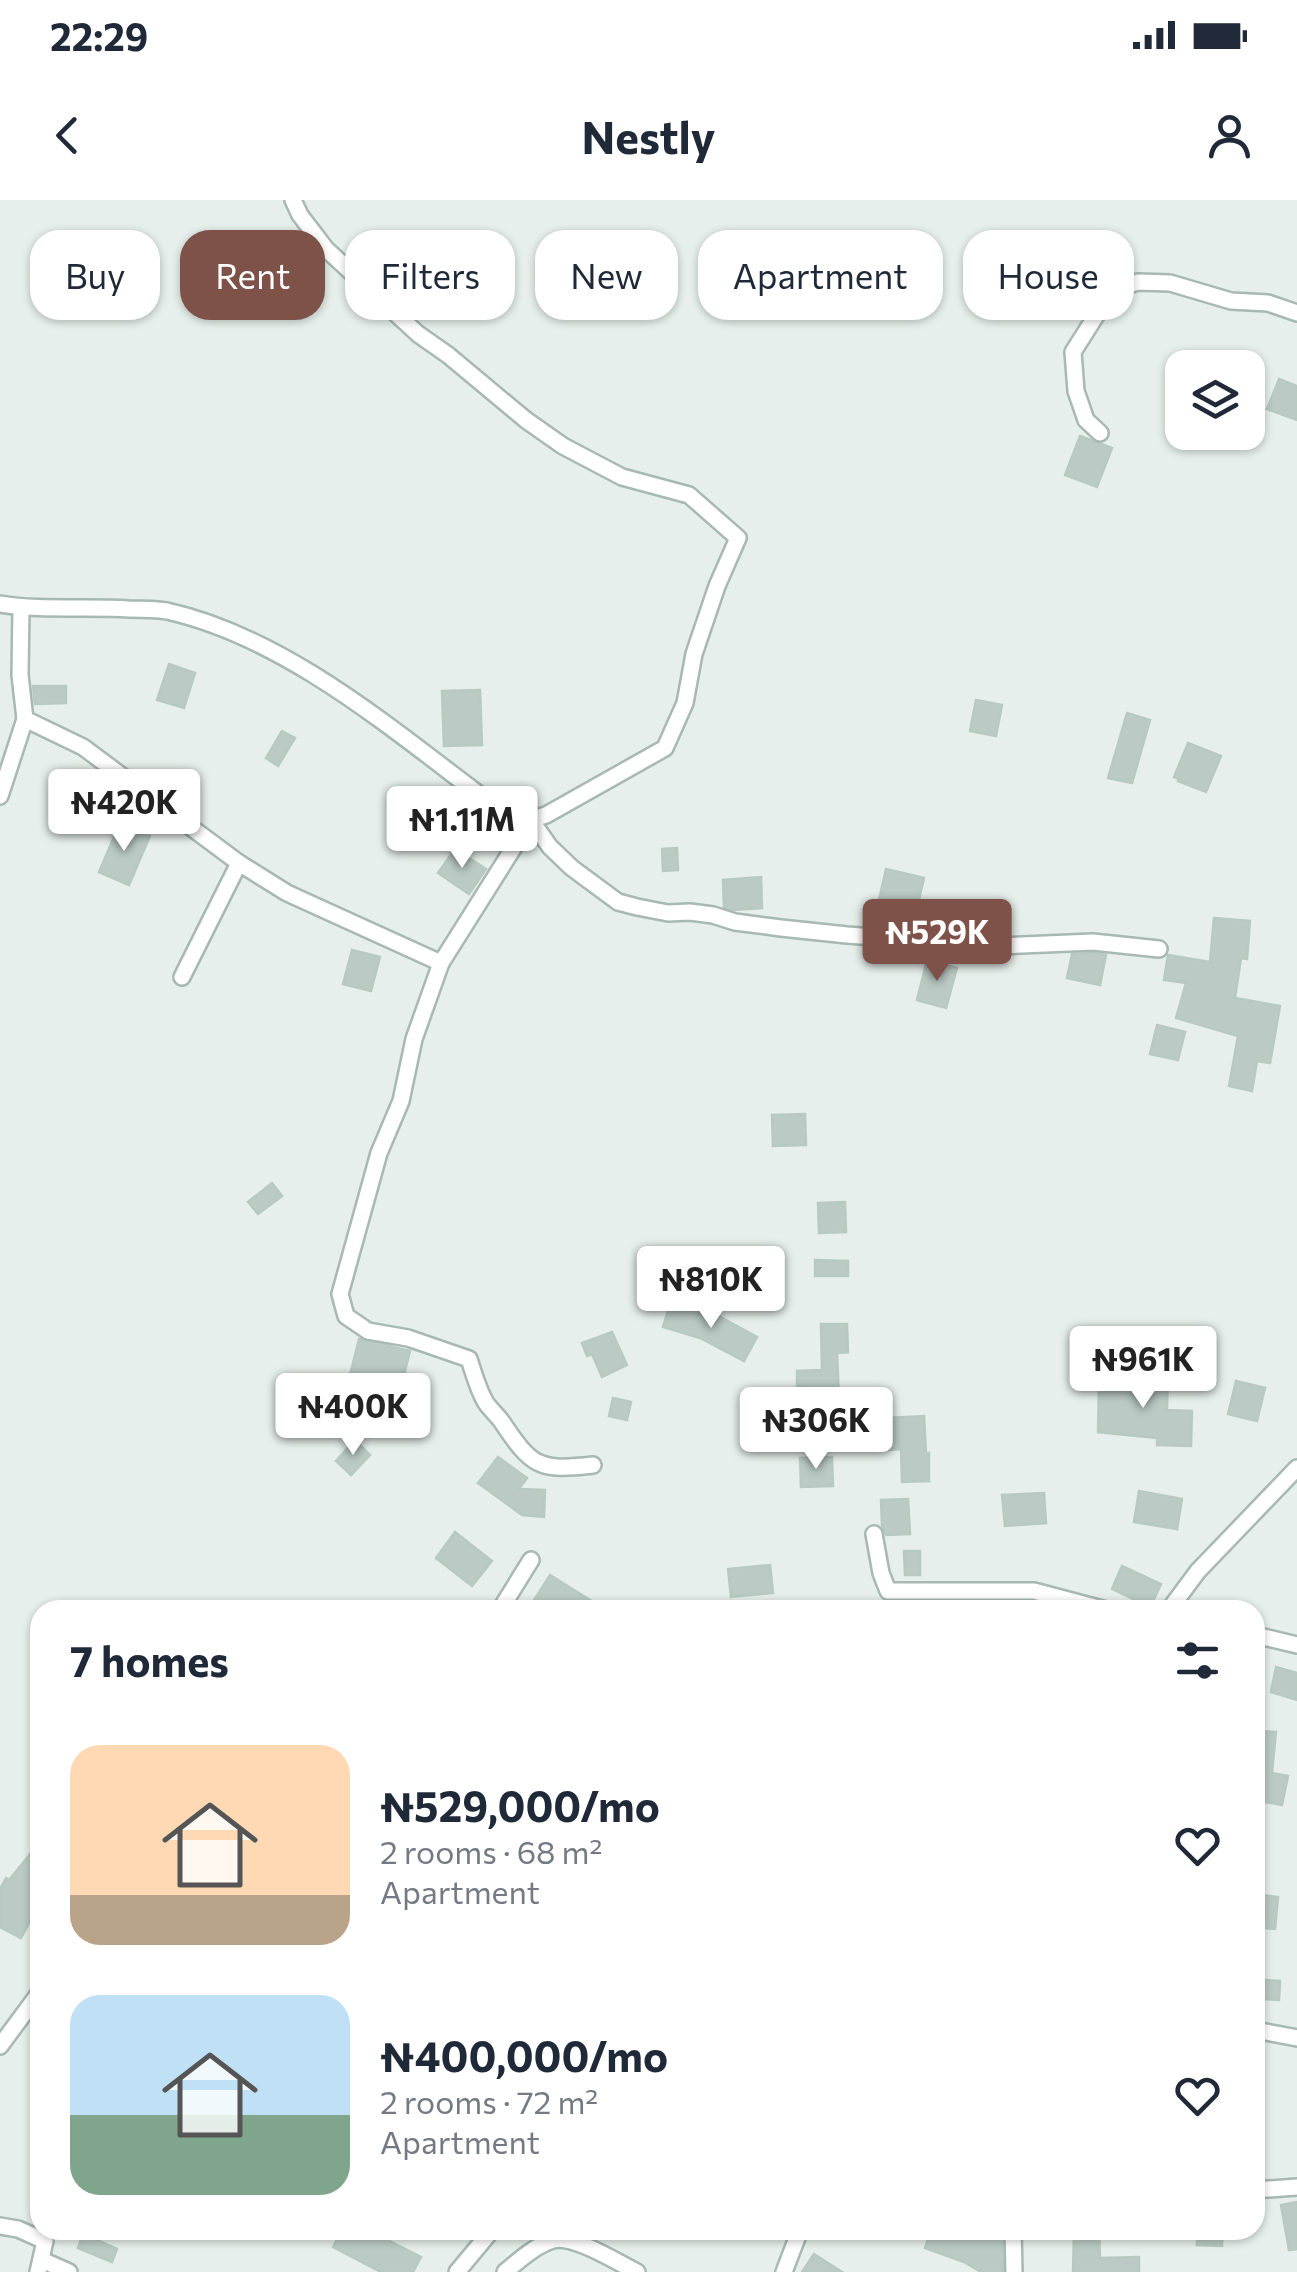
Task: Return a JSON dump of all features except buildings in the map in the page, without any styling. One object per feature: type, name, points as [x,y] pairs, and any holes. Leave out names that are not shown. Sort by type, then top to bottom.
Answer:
[{"type":"street","points":[[0,604],[21,608],[92,606],[165,611],[228,630],[325,679],[504,813],[518,819],[546,815],[665,748],[685,703],[694,654],[738,538],[688,495],[622,476],[562,446],[526,420],[418,334],[326,249],[293,200]]},
{"type":"street","points":[[1100,433],[1086,420],[1076,391],[1074,352],[1099,310],[1125,286],[1138,282],[1170,283],[1232,300],[1268,303],[1297,313]]},
{"type":"street","points":[[0,796],[24,720],[21,608]]},
{"type":"street","points":[[24,720],[83,747],[239,862],[288,893],[441,963]]},
{"type":"street","points":[[531,820],[550,847],[600,889],[618,902],[654,910],[781,928],[959,944],[1093,942],[1159,949]]},
{"type":"street","points":[[531,820],[441,963],[414,1039],[401,1101],[379,1153],[340,1294],[346,1316],[368,1331],[408,1338],[470,1359],[487,1405],[529,1459],[560,1469],[593,1465]]},
{"type":"street","points":[[182,977],[239,862]]},
{"type":"street","points":[[1176,1600],[1198,1571],[1297,1468]]},
{"type":"street","points":[[874,1534],[888,1591],[1034,1591],[1068,1600]]},
{"type":"street","points":[[506,1600],[531,1560]]},
{"type":"street","points":[[1265,1638],[1297,1646]]},
{"type":"street","points":[[0,2046],[30,2006]]},
{"type":"street","points":[[1265,2032],[1297,2038]]},
{"type":"street","points":[[1265,2189],[1297,2187]]},
{"type":"street","points":[[0,2226],[30,2232]]},
{"type":"street","points":[[49,2240],[40,2266],[69,2272]]},
{"type":"street","points":[[457,2272],[481,2240]]},
{"type":"street","points":[[505,2272],[552,2240],[563,2240],[584,2245],[637,2272]]},
{"type":"street","points":[[784,2272],[796,2240]]},
{"type":"street","points":[[1013,2240],[1014,2272]]}]
